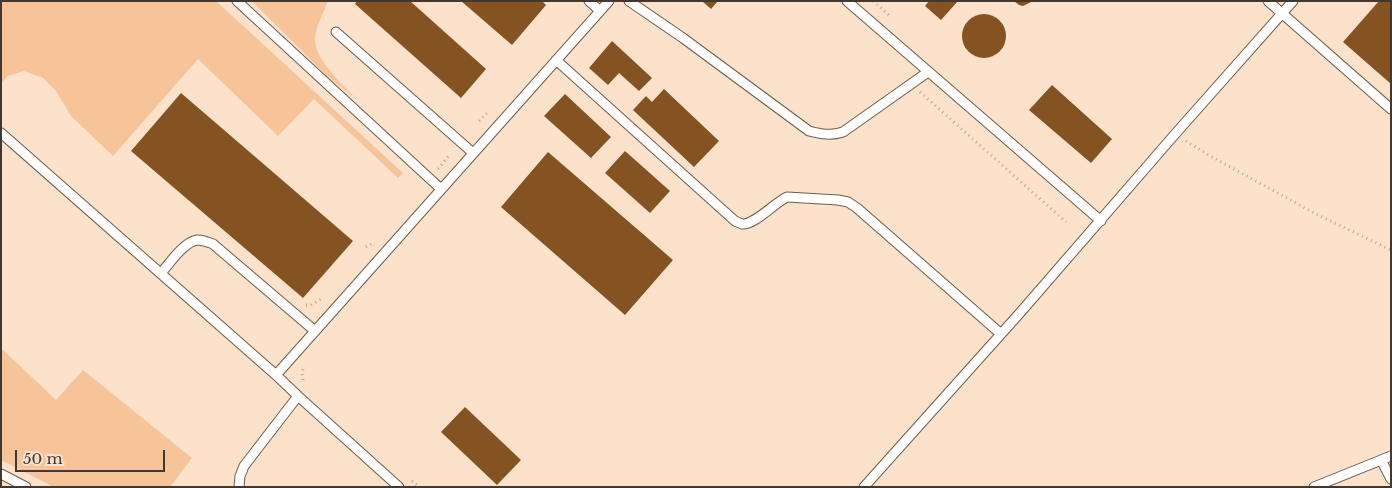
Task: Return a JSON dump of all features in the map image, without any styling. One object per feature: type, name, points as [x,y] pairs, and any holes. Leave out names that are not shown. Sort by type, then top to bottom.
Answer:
[{"type":"lane","points":[[237,1],[441,189]]},
{"type":"lane","points":[[589,1],[600,11]]},
{"type":"lane","points":[[276,374],[609,1]]},
{"type":"lane","points":[[629,1],[683,38],[809,131],[822,134],[843,132],[928,72]]},
{"type":"lane","points":[[847,1],[1100,221]]},
{"type":"lane","points":[[1268,1],[1391,109]]},
{"type":"lane","points":[[864,487],[1294,1]]},
{"type":"lane","points":[[336,32],[473,153]]},
{"type":"lane","points":[[556,60],[735,221],[742,224],[751,222],[780,200],[787,197],[848,202],[1001,334]]},
{"type":"lane","points":[[1,133],[276,374],[399,487]]},
{"type":"lane","points":[[161,273],[190,242],[198,240],[213,244],[316,331]]},
{"type":"lane","points":[[239,487],[240,476],[244,466],[298,396]]},
{"type":"lane","points":[[1314,487],[1391,456]]},
{"type":"lane","points":[[1381,460],[1391,479]]},
{"type":"lane","points":[[1,474],[26,487]]},
{"type":"path","points":[[874,1],[890,16]]},
{"type":"path","points":[[916,89],[1066,222]]},
{"type":"path","points":[[1176,133],[1205,153],[1299,205],[1391,250]]},
{"type":"shaded area","points":[[1,1],[216,1],[403,173],[398,178],[314,99],[278,136],[198,59],[113,156],[71,116],[56,91],[43,78],[24,71],[8,76],[1,83]]},
{"type":"shaded area","points":[[252,1],[328,1],[316,30],[316,47],[330,71],[356,99],[326,75]]},
{"type":"shaded area","points":[[1,348],[56,400],[83,370],[192,458],[170,487],[54,487],[1,460]]},
{"type":"building","points":[[357,1],[410,1],[486,69],[461,98],[355,4]]},
{"type":"building","points":[[461,1],[542,1],[546,5],[512,45]]},
{"type":"building","points":[[702,1],[718,1],[711,9]]},
{"type":"building","points":[[929,1],[958,1],[941,20],[925,6]]},
{"type":"building","points":[[1014,1],[1033,1],[1023,6]]},
{"type":"building","points":[[1379,1],[1391,1],[1391,84],[1343,42]]},
{"type":"building","points":[[988,14],[1000,20],[1005,27],[1005,45],[1000,52],[993,57],[980,58],[972,55],[965,48],[962,32],[965,24],[972,17]]},
{"type":"building","points":[[612,41],[652,78],[639,91],[619,73],[608,85],[589,68]]},
{"type":"building","points":[[1052,85],[1112,139],[1091,163],[1029,110]]},
{"type":"building","points":[[664,89],[719,141],[694,167],[633,110],[646,96],[652,102]]},
{"type":"building","points":[[181,93],[353,241],[303,298],[131,151]]},
{"type":"building","points":[[565,94],[611,137],[591,158],[544,116]]},
{"type":"building","points":[[625,151],[670,191],[650,213],[605,173]]},
{"type":"building","points":[[548,152],[673,260],[625,315],[501,207]]},
{"type":"building","points":[[465,407],[521,460],[497,485],[441,432]]}]
